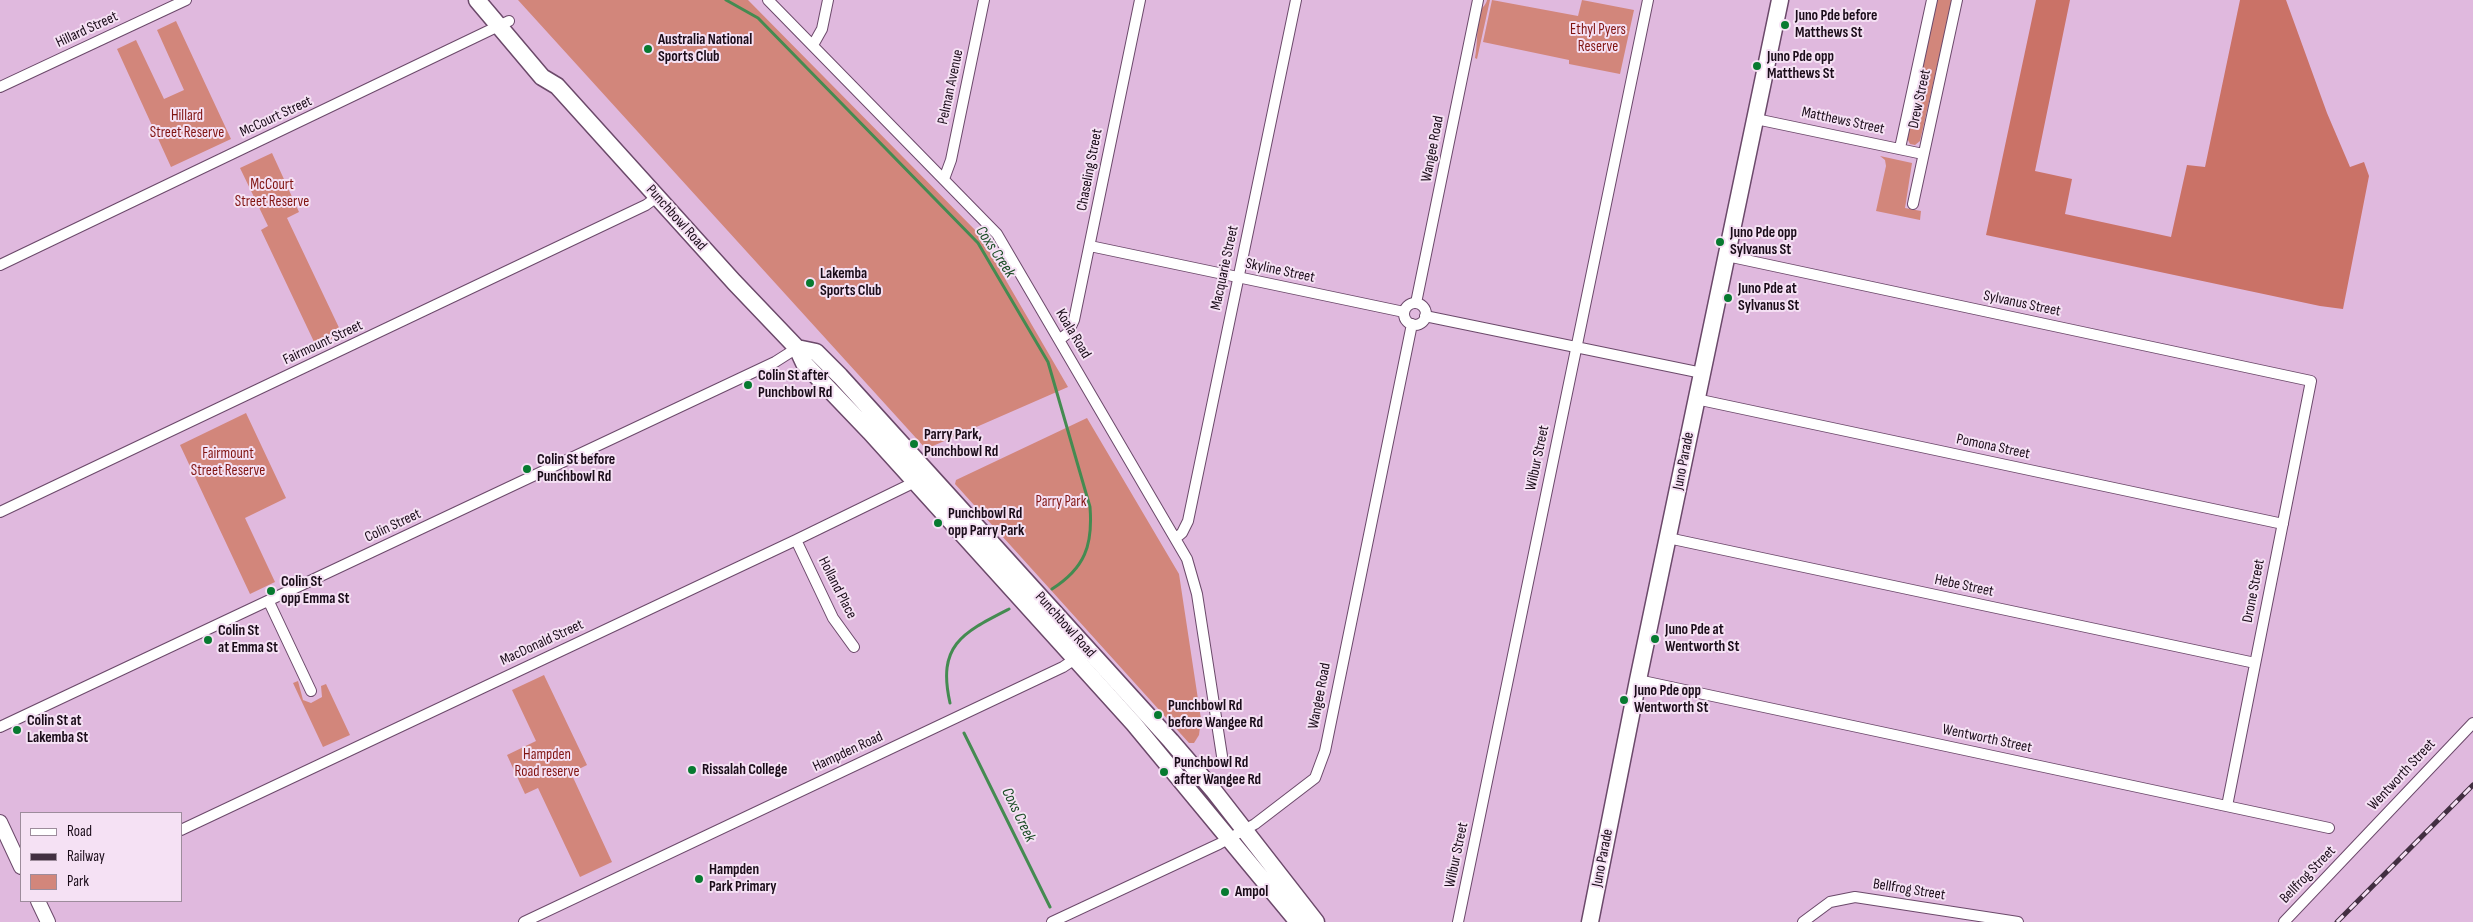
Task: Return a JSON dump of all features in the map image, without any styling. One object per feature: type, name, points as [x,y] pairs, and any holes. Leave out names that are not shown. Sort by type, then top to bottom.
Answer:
[{"type":"main road","name":"Punchbowl Road","points":[[477,0],[505,24],[549,69],[557,86],[656,197],[797,348],[804,363],[915,482],[1169,764],[1298,922]]},
{"type":"main road","name":"Punchbowl Road","points":[[492,0],[505,24]]},
{"type":"main road","name":"Juno Parade","points":[[1590,922],[1638,680],[1780,0]]},
{"type":"main road","name":"Punchbowl Road","points":[[797,348],[816,352],[845,381],[1171,741],[1245,830],[1316,922]]},
{"type":"main road","points":[[0,822],[20,865]]},
{"type":"main road","points":[[38,902],[48,922]]},
{"type":"street","name":"Hillard Street","points":[[0,87],[186,0]]},
{"type":"street","name":"Koala Road","points":[[768,0],[997,234],[1187,559],[1197,594],[1222,756]]},
{"type":"street","points":[[812,45],[822,29],[828,0]]},
{"type":"street","name":"Pelman Avenue","points":[[944,178],[952,160],[984,0]]},
{"type":"street","name":"Chaseling Street","points":[[1059,340],[1068,333],[1074,320],[1140,0]]},
{"type":"street","name":"Macquarie Street","points":[[1176,538],[1182,533],[1188,521],[1296,0]]},
{"type":"street","name":"Wangee Road","points":[[1416,303],[1478,0]]},
{"type":"street","name":"Wilbur Street","points":[[1458,922],[1648,0]]},
{"type":"street","name":"Drew Street","points":[[1900,148],[1932,0]]},
{"type":"street","name":"Drew Street","points":[[1913,204],[1958,0]]},
{"type":"street","name":"McCourt Street","points":[[0,266],[505,24]]},
{"type":"street","name":"Matthews Street","points":[[1756,119],[1923,154]]},
{"type":"street","name":"Fairmount Street","points":[[0,512],[492,280],[646,205],[656,197]]},
{"type":"street","name":"Skyline Street","points":[[1090,246],[1404,312]]},
{"type":"street","name":"Sylvanus Street","points":[[1727,256],[2311,381]]},
{"type":"street","points":[[1416,303],[1424,309],[1425,316],[1422,322],[1412,324],[1407,321],[1404,312],[1407,306],[1416,303]]},
{"type":"street","points":[[1425,316],[1702,373]]},
{"type":"street","name":"Wangee Road","points":[[1052,922],[1245,830],[1307,785],[1318,774],[1412,324]]},
{"type":"street","name":"Colin Street","points":[[0,727],[269,602],[775,362],[797,348]]},
{"type":"street","name":"Drone Street","points":[[2227,806],[2311,381]]},
{"type":"street","name":"Pomona Street","points":[[1696,399],[2283,524]]},
{"type":"street","name":"MacDonald Street","points":[[182,830],[915,482]]},
{"type":"street","name":"Hebe Street","points":[[1668,538],[2255,663]]},
{"type":"street","name":"Holland Place","points":[[796,540],[834,618],[854,647]]},
{"type":"street","points":[[269,602],[311,691]]},
{"type":"street","name":"Hampden Road","points":[[524,922],[1063,667],[1075,659]]},
{"type":"street","name":"Wentworth Street","points":[[1638,680],[2330,828]]},
{"type":"street","name":"Wentworth Street","points":[[2355,849],[2394,804],[2473,723]]},
{"type":"street","name":"Bellfrog Street","points":[[2284,922],[2355,849]]},
{"type":"street","name":"Bellfrog Street","points":[[1803,922],[1830,902],[1855,897],[2018,922]]},
{"type":"green space","points":[[518,0],[748,0],[979,234],[1068,387],[926,449]]},
{"type":"green space","points":[[1487,0],[1490,0],[1477,59],[1475,58],[1478,22],[1481,10]]},
{"type":"green space","name":"Ethyl Pyers Reserve","points":[[1492,0],[1578,16],[1582,0],[1634,10],[1620,74],[1569,64],[1569,60],[1483,42]]},
{"type":"green space","points":[[1936,0],[1952,0],[1920,141],[1915,145],[1910,144],[1907,138]]},
{"type":"green space","name":"Hillard Street Reserve","points":[[176,21],[231,139],[171,167],[117,49],[136,40],[164,99],[184,90],[157,30]]},
{"type":"green space","name":"McCourt Street Reserve","points":[[272,153],[299,212],[287,218],[342,334],[316,346],[261,230],[268,226],[240,168]]},
{"type":"green space","points":[[1880,156],[1912,163],[1905,208],[1921,211],[1920,220],[1876,211],[1886,166],[1885,160]]},
{"type":"green space","name":"Fairmount Street Reserve","points":[[246,413],[286,498],[245,518],[275,582],[250,594],[180,445]]},
{"type":"green space","name":"Parry Park","points":[[1087,418],[1179,574],[1201,719],[1199,735],[1194,743],[1189,743],[955,484],[956,480]]},
{"type":"green space","name":"Hampden Road reserve","points":[[544,675],[587,765],[571,773],[612,862],[580,877],[538,788],[525,794],[507,755],[536,741],[512,690]]},
{"type":"green space","points":[[298,681],[303,700],[311,703],[322,697],[321,686],[326,684],[350,735],[323,747],[293,683]]},
{"type":"shaded area","points":[[2036,0],[2070,0],[2035,171],[2072,179],[2065,214],[2171,237],[2187,165],[2205,167],[2240,0],[2286,0],[2327,113],[2350,167],[2364,162],[2369,176],[2343,309],[2320,306],[1986,235]]},
{"type":"waterway","name":"Coxs Creek","points":[[726,0],[758,18],[978,243],[1048,362],[1090,507],[1091,521],[1088,544],[1079,564],[1072,573],[1052,589]]},
{"type":"waterway","name":"Coxs Creek","points":[[950,703],[947,667],[957,643],[978,626],[1009,609]]},
{"type":"waterway","name":"Coxs Creek","points":[[964,733],[1050,907]]},
{"type":"railway","points":[[2337,922],[2473,785]]},
{"type":"place","name":"Juno Pde before Matthews St","points":[[1785,25]]},
{"type":"place","name":"Australia National Sports Club","points":[[648,49]]},
{"type":"place","name":"Juno Pde opp Matthews St","points":[[1757,66]]},
{"type":"place","name":"Juno Pde opp Sylvanus St","points":[[1720,242]]},
{"type":"place","name":"Lakemba Sports Club","points":[[810,283]]},
{"type":"place","name":"Juno Pde at Sylvanus St","points":[[1728,298]]},
{"type":"place","name":"Colin St after Punchbowl Rd","points":[[748,385]]},
{"type":"place","name":"Parry Park, Punchbowl Rd","points":[[914,444]]},
{"type":"place","name":"Colin St before Punchbowl Rd","points":[[527,469]]},
{"type":"place","name":"Punchbowl Rd opp Parry Park","points":[[938,523]]},
{"type":"place","name":"Colin St opp Emma St","points":[[271,591]]},
{"type":"place","name":"Juno Pde at Wentworth St","points":[[1655,639]]},
{"type":"place","name":"Colin St at Emma St","points":[[208,640]]},
{"type":"place","name":"Juno Pde opp Wentworth St","points":[[1624,700]]},
{"type":"place","name":"Punchbowl Rd before Wangee Rd","points":[[1158,715]]},
{"type":"place","name":"Colin St at Lakemba St","points":[[17,730]]},
{"type":"place","name":"Rissalah College","points":[[692,770]]},
{"type":"place","name":"Punchbowl Rd after Wangee Rd","points":[[1164,772]]},
{"type":"place","name":"Hampden Park Primary","points":[[699,879]]},
{"type":"place","name":"Ampol","points":[[1225,892]]}]
